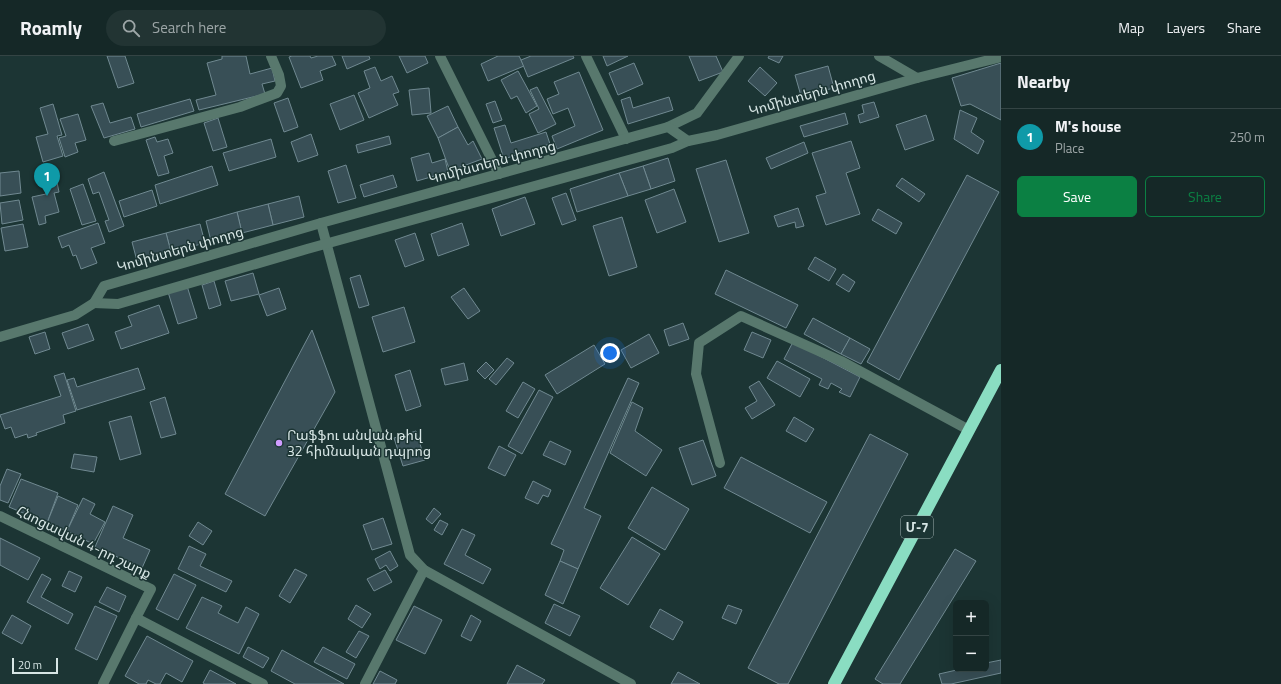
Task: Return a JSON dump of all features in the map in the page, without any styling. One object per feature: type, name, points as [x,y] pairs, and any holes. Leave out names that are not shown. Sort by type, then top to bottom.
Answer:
[{"type":"highway","name":"Մ-7","points":[[834,684],[1001,370]]},
{"type":"street","points":[[114,141],[240,107],[277,93],[281,86],[279,76],[271,56]]},
{"type":"street","points":[[440,56],[499,174]]},
{"type":"street","points":[[586,56],[626,140]]},
{"type":"street","name":"Կոմինտերն փողոց","points":[[0,337],[74,315],[94,303],[104,286],[321,223],[626,140],[668,127],[697,113],[740,56]]},
{"type":"street","points":[[879,56],[917,78]]},
{"type":"street","name":"Կոմինտերն փողոց","points":[[94,303],[118,304],[326,243],[672,148],[688,141],[718,134],[917,78],[1001,57]]},
{"type":"street","points":[[668,127],[688,141]]},
{"type":"street","points":[[321,223],[410,555],[424,570],[631,684]]},
{"type":"street","points":[[720,463],[696,374],[699,343],[741,316],[841,361],[969,430]]},
{"type":"street","name":"Հնոցավան 4-րդ շարք","points":[[0,516],[151,589],[136,618]]},
{"type":"street","points":[[365,684],[424,570]]},
{"type":"street","points":[[103,684],[136,618],[262,684]]},
{"type":"building","points":[[107,56],[125,56],[134,83],[118,88]]},
{"type":"building","points":[[222,56],[246,56],[250,74],[272,68],[275,81],[262,84],[265,94],[199,110],[196,100],[216,95],[207,63],[222,59]]},
{"type":"building","points":[[310,56],[311,58],[318,56],[332,56],[336,65],[320,71],[323,80],[301,88],[289,57]]},
{"type":"building","points":[[342,56],[369,56],[370,59],[347,69]]},
{"type":"building","points":[[399,56],[425,56],[428,63],[407,73]]},
{"type":"building","points":[[498,56],[519,56],[524,66],[488,81],[481,64]]},
{"type":"building","points":[[531,56],[573,56],[574,58],[528,77],[521,60]]},
{"type":"building","points":[[603,56],[628,56],[607,66]]},
{"type":"building","points":[[689,56],[716,56],[723,72],[699,81]]},
{"type":"building","points":[[769,56],[783,56],[779,63],[768,58]]},
{"type":"building","points":[[634,63],[643,84],[618,95],[609,73]]},
{"type":"building","points":[[1001,63],[1001,120],[970,104],[961,106],[952,78]]},
{"type":"building","points":[[828,66],[834,88],[801,96],[795,75]]},
{"type":"building","points":[[375,67],[381,81],[392,76],[399,92],[393,94],[398,105],[369,118],[358,93],[370,88],[364,71]]},
{"type":"building","points":[[760,67],[777,83],[765,96],[748,81]]},
{"type":"building","points":[[518,71],[537,106],[526,113],[517,96],[511,99],[501,80]]},
{"type":"building","points":[[579,72],[603,130],[557,149],[552,136],[575,126],[568,108],[553,114],[547,99],[559,94],[554,82]]},
{"type":"building","points":[[537,87],[556,124],[538,133],[529,114],[539,109],[530,90]]},
{"type":"building","points":[[429,88],[431,113],[412,115],[409,90]]},
{"type":"building","points":[[354,95],[364,120],[340,130],[330,104]]},
{"type":"building","points":[[630,97],[633,108],[669,97],[673,110],[628,124],[621,100]]},
{"type":"building","points":[[288,98],[298,127],[284,132],[274,103]]},
{"type":"building","points":[[190,99],[194,111],[141,127],[137,114]]},
{"type":"building","points":[[495,101],[502,120],[493,123],[486,104]]},
{"type":"building","points":[[874,102],[879,117],[860,123],[858,115],[864,113],[862,105]]},
{"type":"building","points":[[103,103],[110,123],[131,117],[135,129],[104,138],[91,106]]},
{"type":"building","points":[[53,104],[62,135],[57,136],[63,156],[43,162],[36,137],[48,134],[40,108]]},
{"type":"building","points":[[448,106],[458,127],[438,138],[427,116]]},
{"type":"building","points":[[960,110],[977,118],[971,132],[984,141],[978,154],[954,139]]},
{"type":"building","points":[[845,113],[848,124],[804,137],[800,126]]},
{"type":"building","points":[[78,114],[86,140],[75,143],[78,152],[65,157],[59,138],[66,136],[60,119]]},
{"type":"building","points":[[926,115],[934,140],[905,150],[896,125]]},
{"type":"building","points":[[218,118],[227,147],[213,151],[204,123]]},
{"type":"building","points":[[505,125],[511,143],[546,132],[550,144],[504,159],[494,128]]},
{"type":"building","points":[[458,127],[468,145],[473,141],[482,159],[450,171],[438,138]]},
{"type":"building","points":[[311,134],[318,155],[298,162],[291,142]]},
{"type":"building","points":[[389,136],[391,144],[358,153],[356,145]]},
{"type":"building","points":[[155,137],[157,142],[168,139],[173,153],[164,156],[169,173],[158,176],[146,140]]},
{"type":"building","points":[[271,139],[276,157],[229,171],[223,153]]},
{"type":"building","points":[[851,141],[860,168],[846,173],[860,214],[826,225],[816,196],[826,193],[812,153]]},
{"type":"building","points":[[804,142],[808,153],[771,169],[766,158]]},
{"type":"building","points":[[429,153],[432,163],[445,159],[448,172],[417,181],[411,158]]},
{"type":"building","points":[[668,158],[675,181],[651,189],[643,166]]},
{"type":"building","points":[[726,160],[749,233],[719,242],[696,169]]},
{"type":"building","points":[[346,165],[356,198],[338,203],[328,171]]},
{"type":"building","points":[[212,166],[218,185],[160,204],[155,185]]},
{"type":"building","points":[[643,166],[651,189],[628,196],[619,173]]},
{"type":"building","points":[[54,168],[59,192],[54,193],[59,212],[45,216],[46,223],[39,225],[32,197],[46,194],[41,171]]},
{"type":"building","points":[[19,171],[21,193],[0,196],[0,173]]},
{"type":"building","points":[[104,172],[124,226],[109,232],[105,221],[109,220],[99,192],[93,194],[88,179]]},
{"type":"building","points":[[619,173],[628,196],[577,212],[570,189]]},
{"type":"building","points":[[393,175],[397,187],[364,197],[360,185]]},
{"type":"building","points":[[967,175],[999,192],[899,380],[867,362]]},
{"type":"building","points":[[902,178],[925,194],[919,202],[896,186]]},
{"type":"building","points":[[83,184],[96,221],[82,225],[70,189]]},
{"type":"building","points":[[674,189],[686,222],[657,233],[645,200]]},
{"type":"building","points":[[152,190],[157,206],[124,217],[119,201]]},
{"type":"building","points":[[566,193],[576,220],[562,225],[552,198]]},
{"type":"building","points":[[299,196],[304,217],[273,225],[268,204]]},
{"type":"building","points":[[525,197],[535,224],[501,236],[492,209]]},
{"type":"building","points":[[19,200],[23,220],[2,224],[0,203]]},
{"type":"building","points":[[268,204],[273,225],[242,233],[237,212]]},
{"type":"building","points":[[798,208],[804,226],[796,228],[795,222],[778,227],[774,216]]},
{"type":"building","points":[[878,209],[902,223],[896,234],[872,220]]},
{"type":"building","points":[[237,212],[242,233],[211,241],[206,221]]},
{"type":"building","points":[[622,217],[637,267],[609,276],[593,226]]},
{"type":"building","points":[[98,223],[105,243],[91,248],[97,263],[81,269],[76,255],[73,256],[69,245],[62,248],[58,237]]},
{"type":"building","points":[[462,223],[469,245],[438,256],[431,234]]},
{"type":"building","points":[[23,224],[28,247],[5,251],[1,228]]},
{"type":"building","points":[[200,224],[205,243],[171,252],[166,233]]},
{"type":"building","points":[[166,233],[171,252],[137,261],[132,242]]},
{"type":"building","points":[[415,233],[424,260],[405,267],[395,240]]},
{"type":"building","points":[[815,257],[836,269],[829,281],[808,269]]},
{"type":"building","points":[[726,270],[798,305],[786,328],[715,294]]},
{"type":"building","points":[[253,273],[259,294],[231,301],[225,281]]},
{"type":"building","points":[[843,274],[855,282],[849,292],[836,284]]},
{"type":"building","points":[[360,275],[369,305],[359,308],[350,278]]},
{"type":"building","points":[[214,281],[221,305],[209,309],[202,285]]},
{"type":"building","points":[[187,286],[197,318],[178,324],[168,292]]},
{"type":"building","points":[[279,288],[286,309],[267,316],[259,295]]},
{"type":"building","points":[[464,288],[480,311],[468,319],[451,297]]},
{"type":"building","points":[[159,305],[169,333],[121,349],[115,332],[132,326],[128,316]]},
{"type":"building","points":[[404,307],[415,342],[383,352],[372,317]]},
{"type":"building","points":[[813,318],[850,338],[841,354],[804,334]]},
{"type":"building","points":[[683,323],[689,339],[669,346],[664,330]]},
{"type":"building","points":[[88,324],[94,340],[68,349],[62,333]]},
{"type":"building","name":"Րաֆֆու անվան թիվ 32 հիմնական դպրոց","points":[[312,330],[335,392],[265,516],[225,494]]},
{"type":"building","points":[[45,332],[50,349],[35,354],[29,337]]},
{"type":"building","points":[[752,332],[771,340],[763,358],[744,350]]},
{"type":"building","points":[[649,334],[659,353],[631,368],[621,350]]},
{"type":"building","points":[[850,338],[870,349],[861,364],[841,354]]},
{"type":"building","points":[[793,342],[860,377],[850,397],[839,392],[842,389],[831,383],[828,389],[819,385],[822,379],[784,359]]},
{"type":"building","points":[[594,345],[605,364],[557,394],[545,375]]},
{"type":"building","points":[[507,358],[514,363],[496,385],[489,379]]},
{"type":"building","points":[[777,361],[810,379],[800,397],[767,378]]},
{"type":"building","points":[[486,362],[494,370],[485,379],[477,371]]},
{"type":"building","points":[[464,363],[468,380],[445,385],[441,369]]},
{"type":"building","points":[[138,368],[145,389],[77,410],[67,380],[74,378],[77,387]]},
{"type":"building","points":[[410,370],[421,406],[406,411],[395,375]]},
{"type":"building","points":[[64,373],[76,411],[63,415],[65,423],[36,433],[37,435],[28,438],[27,434],[15,438],[11,427],[5,429],[0,415],[61,396],[54,376]]},
{"type":"building","points":[[628,378],[639,383],[584,508],[601,516],[578,569],[560,561],[564,550],[551,544]]},
{"type":"building","points":[[759,381],[775,405],[752,419],[745,408],[757,401],[749,387]]},
{"type":"building","points":[[523,382],[535,389],[518,418],[506,411]]},
{"type":"building","points":[[539,390],[553,397],[522,454],[508,446]]},
{"type":"building","points":[[165,397],[176,434],[161,438],[150,402]]},
{"type":"building","points":[[632,402],[643,408],[635,431],[662,450],[646,476],[610,453]]},
{"type":"building","points":[[131,416],[141,454],[120,460],[109,422]]},
{"type":"building","points":[[794,417],[814,429],[806,442],[786,431]]},
{"type":"building","points":[[416,431],[425,460],[403,466],[394,438]]},
{"type":"building","points":[[870,434],[908,454],[788,684],[779,684],[748,668]]},
{"type":"building","points":[[703,440],[716,476],[692,485],[679,448]]},
{"type":"building","points":[[550,441],[571,451],[565,465],[543,455]]},
{"type":"building","points":[[499,446],[516,455],[505,476],[488,468]]},
{"type":"building","points":[[74,454],[97,457],[94,472],[71,468]]},
{"type":"building","points":[[741,457],[827,502],[810,533],[724,488]]},
{"type":"building","points":[[7,469],[21,474],[8,503],[0,500],[0,486]]},
{"type":"building","points":[[21,479],[58,493],[47,523],[9,507]]},
{"type":"building","points":[[533,481],[551,490],[548,497],[543,495],[538,504],[525,498]]},
{"type":"building","points":[[652,487],[689,509],[665,550],[628,528]]},
{"type":"building","points":[[58,496],[78,505],[67,531],[47,523]]},
{"type":"building","points":[[83,498],[95,504],[90,514],[105,522],[93,544],[67,531]]},
{"type":"building","points":[[113,506],[133,515],[123,538],[150,550],[142,568],[95,547]]},
{"type":"building","points":[[434,508],[441,514],[432,524],[426,519]]},
{"type":"building","points":[[383,518],[392,544],[372,550],[363,525]]},
{"type":"building","points":[[440,520],[448,524],[442,535],[434,530]]},
{"type":"building","points":[[198,522],[212,531],[203,545],[189,536]]},
{"type":"building","points":[[462,529],[475,535],[465,555],[491,569],[483,584],[444,564]]},
{"type":"building","points":[[632,537],[660,554],[628,605],[600,588]]},
{"type":"building","points":[[0,538],[40,558],[28,580],[0,565]]},
{"type":"building","points":[[189,546],[206,554],[200,566],[232,581],[226,592],[178,569]]},
{"type":"building","points":[[955,549],[976,561],[900,684],[883,684],[875,679]]},
{"type":"building","points":[[390,551],[398,566],[390,571],[386,565],[380,569],[375,559]]},
{"type":"building","points":[[560,561],[578,569],[563,604],[545,595]]},
{"type":"building","points":[[295,569],[307,575],[290,603],[279,596]]},
{"type":"building","points":[[385,570],[392,582],[374,591],[367,579]]},
{"type":"building","points":[[69,571],[82,577],[75,592],[62,586]]},
{"type":"building","points":[[42,574],[51,579],[41,597],[73,614],[68,624],[27,602]]},
{"type":"building","points":[[174,574],[196,585],[178,620],[156,609]]},
{"type":"building","points":[[107,587],[126,596],[119,612],[99,602]]},
{"type":"building","points":[[202,597],[222,606],[218,613],[238,623],[246,607],[259,614],[239,654],[186,628]]},
{"type":"building","points":[[554,604],[580,616],[570,636],[545,623]]},
{"type":"building","points":[[356,605],[371,614],[362,628],[348,619]]},
{"type":"building","points":[[728,605],[742,610],[736,624],[722,618]]},
{"type":"building","points":[[95,606],[117,616],[97,660],[75,649]]},
{"type":"building","points":[[414,606],[442,620],[425,654],[396,640]]},
{"type":"building","points":[[660,609],[683,622],[673,640],[650,627]]},
{"type":"building","points":[[12,615],[31,626],[22,644],[2,633]]},
{"type":"building","points":[[471,615],[481,621],[471,641],[461,636]]},
{"type":"building","points":[[359,631],[369,636],[356,658],[346,652]]},
{"type":"building","points":[[147,636],[193,661],[182,682],[166,673],[160,684],[156,684],[148,680],[146,684],[139,684],[125,676]]},
{"type":"building","points":[[248,647],[269,658],[263,668],[243,657]]},
{"type":"building","points":[[323,647],[355,664],[347,679],[314,662]]},
{"type":"building","points":[[282,650],[344,684],[295,684],[271,671]]},
{"type":"building","points":[[1001,660],[1001,673],[951,684],[942,684],[939,674],[953,671],[989,672],[989,662]]},
{"type":"building","points":[[517,665],[545,680],[542,684],[507,684]]},
{"type":"building","points":[[210,670],[236,684],[203,683]]},
{"type":"building","points":[[380,671],[397,680],[395,684],[373,684]]},
{"type":"building","points":[[678,672],[700,684],[671,684]]},
{"type":"place","name":"M's house","points":[[47,196]]},
{"type":"place","name":"Րաֆֆու անվան թիվ 32 հիմնական դպրոց","points":[[279,443]]}]
